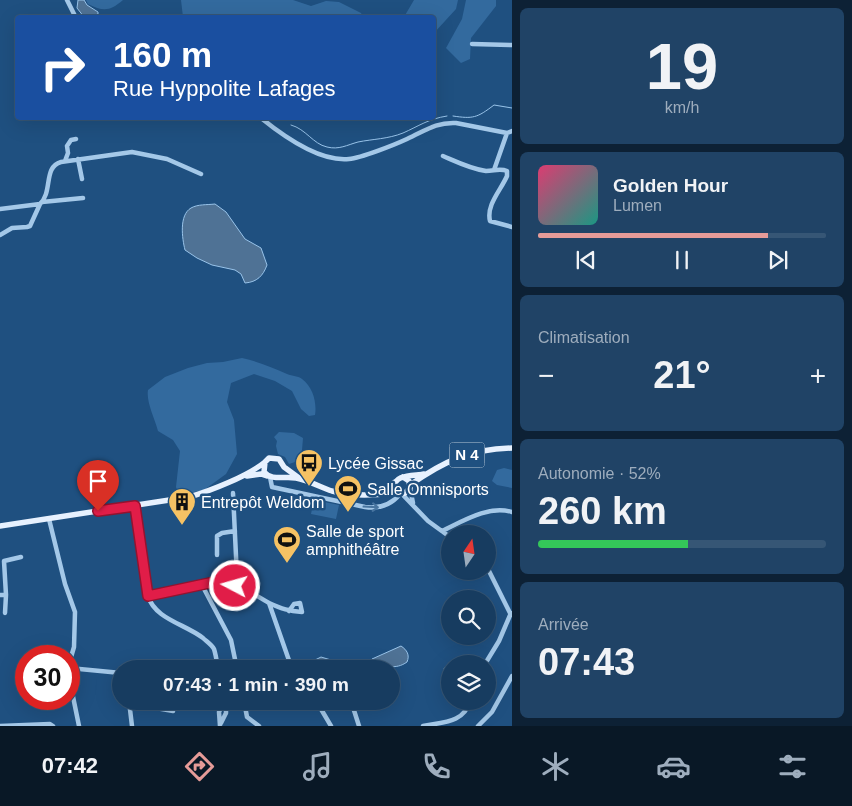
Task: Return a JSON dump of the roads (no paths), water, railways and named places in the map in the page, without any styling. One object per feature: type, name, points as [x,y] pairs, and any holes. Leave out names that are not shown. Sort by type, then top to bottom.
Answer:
[{"type":"main road","name":"N 4","points":[[374,495],[391,485],[398,478],[425,473],[464,455],[488,449],[512,448]]},
{"type":"main road","points":[[0,526],[135,506],[200,494],[242,476],[269,458],[276,458],[281,461],[284,467],[299,478]]},
{"type":"main road","points":[[265,462],[264,472],[269,477]]},
{"type":"main road","points":[[279,476],[284,467]]},
{"type":"main road","name":"N 4","points":[[400,494],[407,492],[425,473]]},
{"type":"main road","points":[[242,476],[261,474],[269,477],[299,478],[344,494],[357,496],[400,494]]},
{"type":"main road","points":[[403,478],[407,479],[410,487]]},
{"type":"main road","points":[[395,482],[394,489],[400,494]]},
{"type":"street","points":[[67,0],[74,15]]},
{"type":"street","points":[[472,44],[512,45]]},
{"type":"street","points":[[264,120],[314,152],[338,159],[351,159],[407,139],[427,128],[448,123],[510,132],[494,170]]},
{"type":"street","points":[[66,161],[68,143],[76,139]]},
{"type":"street","points":[[0,235],[12,228],[30,226],[47,194],[51,168],[54,164],[132,152],[167,159],[201,174]]},
{"type":"street","points":[[443,156],[465,166],[486,171],[507,171],[507,176],[490,208],[488,216],[490,221],[512,227]]},
{"type":"street","points":[[78,159],[82,179]]},
{"type":"street","points":[[0,209],[83,198]]},
{"type":"street","points":[[269,477],[272,487],[370,508],[379,508],[387,505],[400,494],[441,530]]},
{"type":"street","points":[[410,487],[413,504]]},
{"type":"street","points":[[232,493],[237,577],[235,586]]},
{"type":"street","points":[[135,506],[148,596],[151,604],[162,615],[192,630],[207,642],[214,649],[216,660]]},
{"type":"street","points":[[455,525],[486,511],[503,509],[512,512]]},
{"type":"street","points":[[49,519],[65,584],[75,612],[74,645]]},
{"type":"street","points":[[217,555],[217,536],[235,531]]},
{"type":"street","points":[[5,613],[3,595],[4,560],[22,557]]},
{"type":"street","points":[[490,655],[511,614],[494,580]]},
{"type":"street","points":[[148,596],[222,582],[289,611]]},
{"type":"street","points":[[202,585],[231,640],[235,660]]},
{"type":"street","points":[[269,603],[289,660]]},
{"type":"street","points":[[80,667],[112,672]]},
{"type":"street","points":[[478,726],[492,712],[512,676]]},
{"type":"street","points":[[76,710],[79,726]]},
{"type":"street","points":[[129,710],[132,726]]},
{"type":"street","points":[[168,710],[173,711]]},
{"type":"street","points":[[220,710],[220,725]]},
{"type":"street","points":[[246,710],[247,717],[258,726]]},
{"type":"street","points":[[321,710],[331,726]]},
{"type":"street","points":[[355,710],[359,726]]},
{"type":"street","points":[[423,726],[457,718],[464,714],[466,710]]},
{"type":"street","points":[[0,726],[50,724],[53,726]]},
{"type":"waterway","points":[[453,116],[475,117],[494,105],[512,108]]},
{"type":"waterway","points":[[436,118],[447,116]]},
{"type":"waterway","points":[[291,125],[322,145],[335,148],[397,135],[432,120]]},
{"type":"place","name":"Lycée Gissac","points":[[309,487]]},
{"type":"place","name":"Salle Omnisports","points":[[348,513]]},
{"type":"place","name":"Entrepôt Weldom","points":[[182,526]]},
{"type":"place","name":"Salle de sport amphithéâtre","points":[[287,564]]}]
